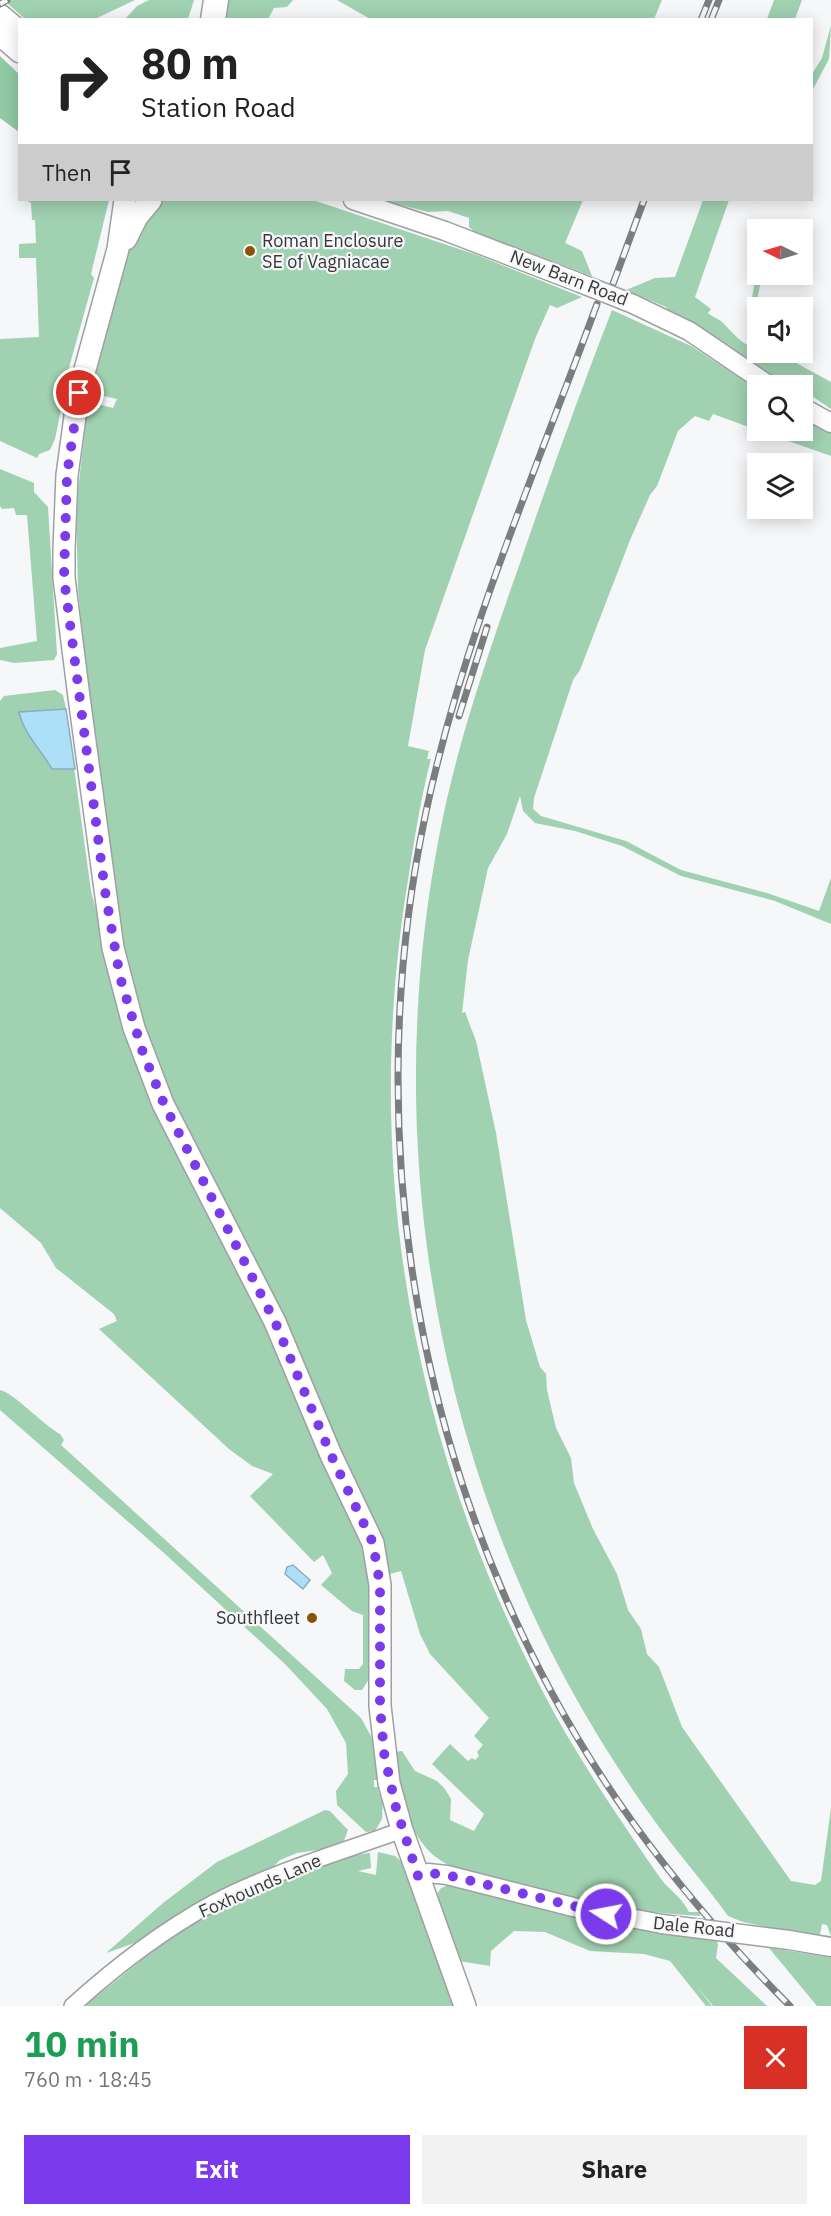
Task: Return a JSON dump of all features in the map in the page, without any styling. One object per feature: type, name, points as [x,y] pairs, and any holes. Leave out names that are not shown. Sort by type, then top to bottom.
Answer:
[{"type":"main road","points":[[0,15],[18,30]]},
{"type":"main road","points":[[0,35],[18,50]]},
{"type":"main road","points":[[125,201],[118,249],[78,395],[67,475],[64,549],[64,578],[114,948],[134,1028],[164,1104],[275,1322],[331,1455],[371,1539],[377,1559],[381,1637],[380,1706],[384,1753],[402,1830],[465,2006]]},
{"type":"main road","points":[[118,249],[150,201]]},
{"type":"street","name":"New Barn Road","points":[[356,201],[633,304],[689,331],[754,375]]},
{"type":"street","points":[[813,413],[831,423]]},
{"type":"street","name":"Foxhounds Lane","points":[[72,2006],[141,1948],[214,1903],[302,1865],[402,1830]]},
{"type":"street","name":"Dale Road","points":[[418,1876],[428,1873],[447,1875],[573,1907],[662,1924],[831,1947]]},
{"type":"green space","points":[[12,0],[135,0],[97,18],[24,18],[7,3]]},
{"type":"green space","points":[[149,0],[194,0],[188,18],[126,18],[137,6]]},
{"type":"green space","points":[[228,0],[293,0],[287,7],[274,8],[269,18],[224,18]]},
{"type":"green space","points":[[337,0],[662,0],[654,18],[368,18]]},
{"type":"green space","points":[[774,0],[802,0],[795,18],[767,18]]},
{"type":"green space","points":[[831,25],[829,59],[813,89],[813,72],[822,58]]},
{"type":"green space","points":[[0,56],[18,73],[18,131],[0,118]]},
{"type":"green space","points":[[28,201],[109,201],[91,274],[94,278],[70,364],[55,439],[50,450],[39,454],[37,458],[0,441],[0,339],[39,337],[36,258],[19,258],[19,244],[36,243],[35,220],[32,220],[31,203]]},
{"type":"green space","points":[[160,201],[316,201],[477,255],[582,297],[557,308],[550,305],[535,339],[425,650],[408,746],[429,751],[427,759],[431,759],[409,874],[395,980],[391,1086],[395,1190],[408,1294],[429,1396],[459,1497],[497,1595],[543,1692],[592,1777],[662,1881],[681,1900],[689,1912],[700,1912],[700,1916],[668,1914],[575,1900],[483,1877],[453,1867],[437,1858],[425,1847],[409,1818],[393,1752],[402,1751],[415,1771],[437,1781],[451,1799],[450,1820],[474,1831],[484,1814],[432,1764],[450,1744],[468,1761],[472,1758],[475,1760],[479,1756],[477,1752],[483,1745],[474,1736],[489,1718],[430,1654],[420,1634],[401,1571],[386,1575],[201,1169],[131,1005],[88,686],[78,590],[76,509],[88,402],[113,408],[117,399],[99,395],[91,384],[128,247]]},
{"type":"green space","points":[[385,201],[583,201],[565,243],[582,251],[592,276],[476,233],[469,227],[469,218],[448,211],[428,212]]},
{"type":"green space","points":[[703,201],[729,201],[695,297],[711,309],[708,313],[747,344],[747,359],[666,307],[626,290],[655,278],[675,277]]},
{"type":"green space","points":[[754,285],[760,285],[758,297],[752,297]]},
{"type":"green space","points":[[612,310],[691,346],[747,382],[747,426],[713,414],[709,421],[695,416],[678,431],[657,486],[650,495],[630,540],[580,670],[573,680],[534,798],[533,809],[541,816],[626,841],[681,870],[767,893],[819,911],[831,878],[831,924],[775,901],[681,876],[622,846],[575,831],[535,823],[523,811],[520,796],[507,834],[488,868],[468,960],[462,1013],[465,1012],[476,1041],[496,1133],[526,1320],[540,1367],[546,1374],[547,1390],[556,1428],[571,1458],[574,1483],[593,1529],[617,1574],[628,1610],[641,1629],[647,1654],[659,1667],[682,1727],[791,1881],[815,1885],[821,1881],[831,1808],[831,1937],[827,1925],[822,1924],[820,1934],[815,1937],[743,1922],[728,1916],[647,1810],[588,1719],[567,1682],[519,1583],[480,1481],[451,1376],[430,1268],[418,1159],[416,1050],[423,941],[440,832],[465,729],[486,661]]},
{"type":"green space","points":[[753,363],[796,363],[831,382],[831,409],[813,397],[813,375],[770,375]]},
{"type":"green space","points":[[813,423],[831,431],[831,456],[788,441],[813,441]]},
{"type":"green space","points":[[0,469],[34,483],[34,492],[48,507],[57,654],[54,660],[14,663],[0,660],[0,648],[37,641],[27,515],[16,515],[14,508],[2,509],[0,506]]},
{"type":"green space","points":[[55,690],[63,695],[66,709],[91,891],[116,985],[253,1290],[371,1562],[371,1676],[362,1690],[355,1690],[344,1681],[345,1669],[359,1669],[363,1664],[363,1615],[352,1611],[321,1585],[332,1573],[323,1555],[314,1562],[250,1496],[273,1474],[252,1466],[229,1449],[99,1329],[117,1321],[114,1314],[56,1268],[41,1243],[0,1208],[0,701],[4,696]]},
{"type":"green space","points":[[0,1390],[13,1397],[60,1434],[64,1440],[61,1445],[361,1718],[373,1740],[377,1780],[374,1780],[374,1787],[378,1787],[379,1794],[383,1794],[382,1819],[375,1831],[366,1832],[337,1805],[336,1791],[348,1774],[346,1743],[327,1709],[286,1665],[164,1553],[0,1410]]},
{"type":"green space","points":[[325,1810],[330,1811],[348,1830],[343,1843],[336,1847],[297,1853],[280,1860],[269,1871],[149,1938],[106,1953],[163,1903],[217,1862]]},
{"type":"green space","points":[[378,1852],[395,1856],[404,1864],[457,2006],[83,2006],[169,1939],[202,1917],[243,1895],[309,1869],[354,1855],[370,1853],[371,1868],[358,1871],[376,1875]]},
{"type":"green space","points":[[451,1884],[715,1939],[718,1944],[716,1958],[767,2006],[713,2006],[695,1984],[712,2006],[706,2006],[670,1961],[644,1954],[590,1951],[545,1932],[514,1931],[491,1951],[490,1966],[452,1960],[435,1897],[441,1888]]},
{"type":"green space","points":[[769,1948],[831,1957],[831,2006],[817,2006]]},
{"type":"water","points":[[66,709],[75,769],[52,769],[29,735],[19,712]]},
{"type":"water","points":[[293,1565],[310,1580],[303,1589],[285,1574],[287,1567]]},
{"type":"railway","points":[[0,4],[7,0]]},
{"type":"railway","points":[[702,18],[709,0]]},
{"type":"railway","points":[[712,18],[719,0]]},
{"type":"railway","points":[[613,284],[644,201]]},
{"type":"railway","points":[[597,304],[480,618],[441,747],[426,812],[405,943],[398,1076],[404,1208],[424,1340],[457,1468],[503,1593],[562,1712],[634,1824],[708,1918],[790,2006]]},
{"type":"railway","points":[[459,716],[487,627]]},
{"type":"place","name":"Roman Enclosure SE of Vagniacae","points":[[250,251]]},
{"type":"place","name":"Southfleet","points":[[312,1618]]},
{"type":"route","points":[[79,393],[67,475],[64,578],[105,891],[120,977],[134,1028],[164,1104],[275,1322],[331,1455],[373,1543],[380,1585],[380,1706],[384,1753],[402,1830],[418,1876],[428,1873],[447,1875],[606,1914]]}]
